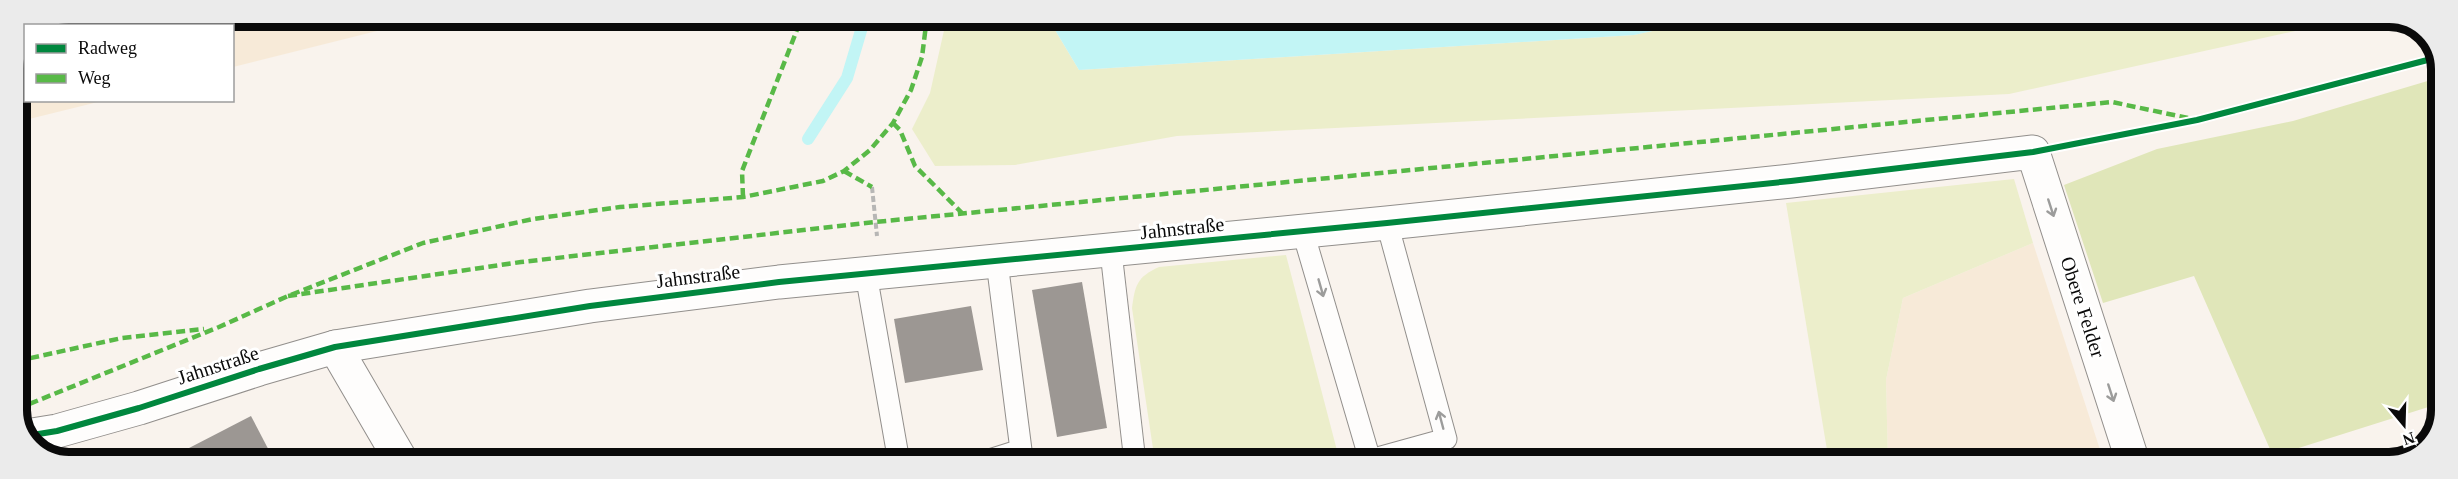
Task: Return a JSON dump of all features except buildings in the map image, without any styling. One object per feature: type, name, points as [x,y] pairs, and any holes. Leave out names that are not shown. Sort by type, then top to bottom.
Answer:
[{"type":"street","name":"Jahnstraße","points":[[35,434],[139,408],[336,347],[602,305],[779,282],[1388,224],[1791,181],[2033,152]]},
{"type":"street","name":"Obere Felder","points":[[2033,152],[2130,452]]},
{"type":"street","points":[[336,347],[396,452]]},
{"type":"lane","points":[[1388,224],[1446,439],[1399,452]]},
{"type":"lane","points":[[1303,232],[1368,452]]},
{"type":"lane","points":[[1112,252],[1134,452]]},
{"type":"lane","points":[[997,262],[1021,450],[1015,452]]},
{"type":"lane","points":[[866,274],[897,452]]},
{"type":"path","points":[[872,187],[875,222]]},
{"type":"shaded area","points":[[234,27],[393,27],[234,67]]},
{"type":"shaded area","points":[[27,102],[98,102],[27,120]]},
{"type":"shaded area","points":[[2033,243],[2101,452],[1888,452],[1886,380],[1903,298]]},
{"type":"green space","points":[[945,27],[1053,27],[1079,70],[1634,35],[1671,27],[2314,27],[2009,94],[1177,136],[1015,165],[935,166],[912,129],[930,93]]},
{"type":"green space","points":[[2431,80],[2431,406],[2286,452],[2271,452],[2194,276],[2103,303],[2064,185],[2157,149],[2293,121]]},
{"type":"green space","points":[[2014,179],[2033,243],[1903,298],[1886,380],[1888,452],[1827,452],[1786,203]]},
{"type":"green space","points":[[1286,255],[1337,452],[1154,452],[1132,308],[1138,283],[1146,274],[1159,267]]},
{"type":"water","points":[[1053,27],[1671,27],[1634,35],[1079,70]]},
{"type":"waterway","points":[[808,139],[847,78],[862,27]]},
{"type":"marked path","points":[[743,197],[742,171],[798,27]]},
{"type":"marked path","points":[[27,405],[219,327],[288,296],[423,243],[533,219],[620,207],[743,197],[823,181],[844,171],[870,150],[893,123],[911,90],[922,57],[926,27]]},
{"type":"marked path","points":[[288,296],[521,262],[875,222],[2112,102],[2188,118]]},
{"type":"marked path","points":[[893,123],[900,130],[915,166],[962,213]]},
{"type":"marked path","points":[[844,171],[872,187]]},
{"type":"marked path","points":[[27,359],[122,338],[204,329]]},
{"type":"cycle path","points":[[35,434],[57,431],[139,408],[335,347],[590,306],[779,282],[1387,223],[1791,181],[2033,152],[2197,120],[2430,59]]}]
